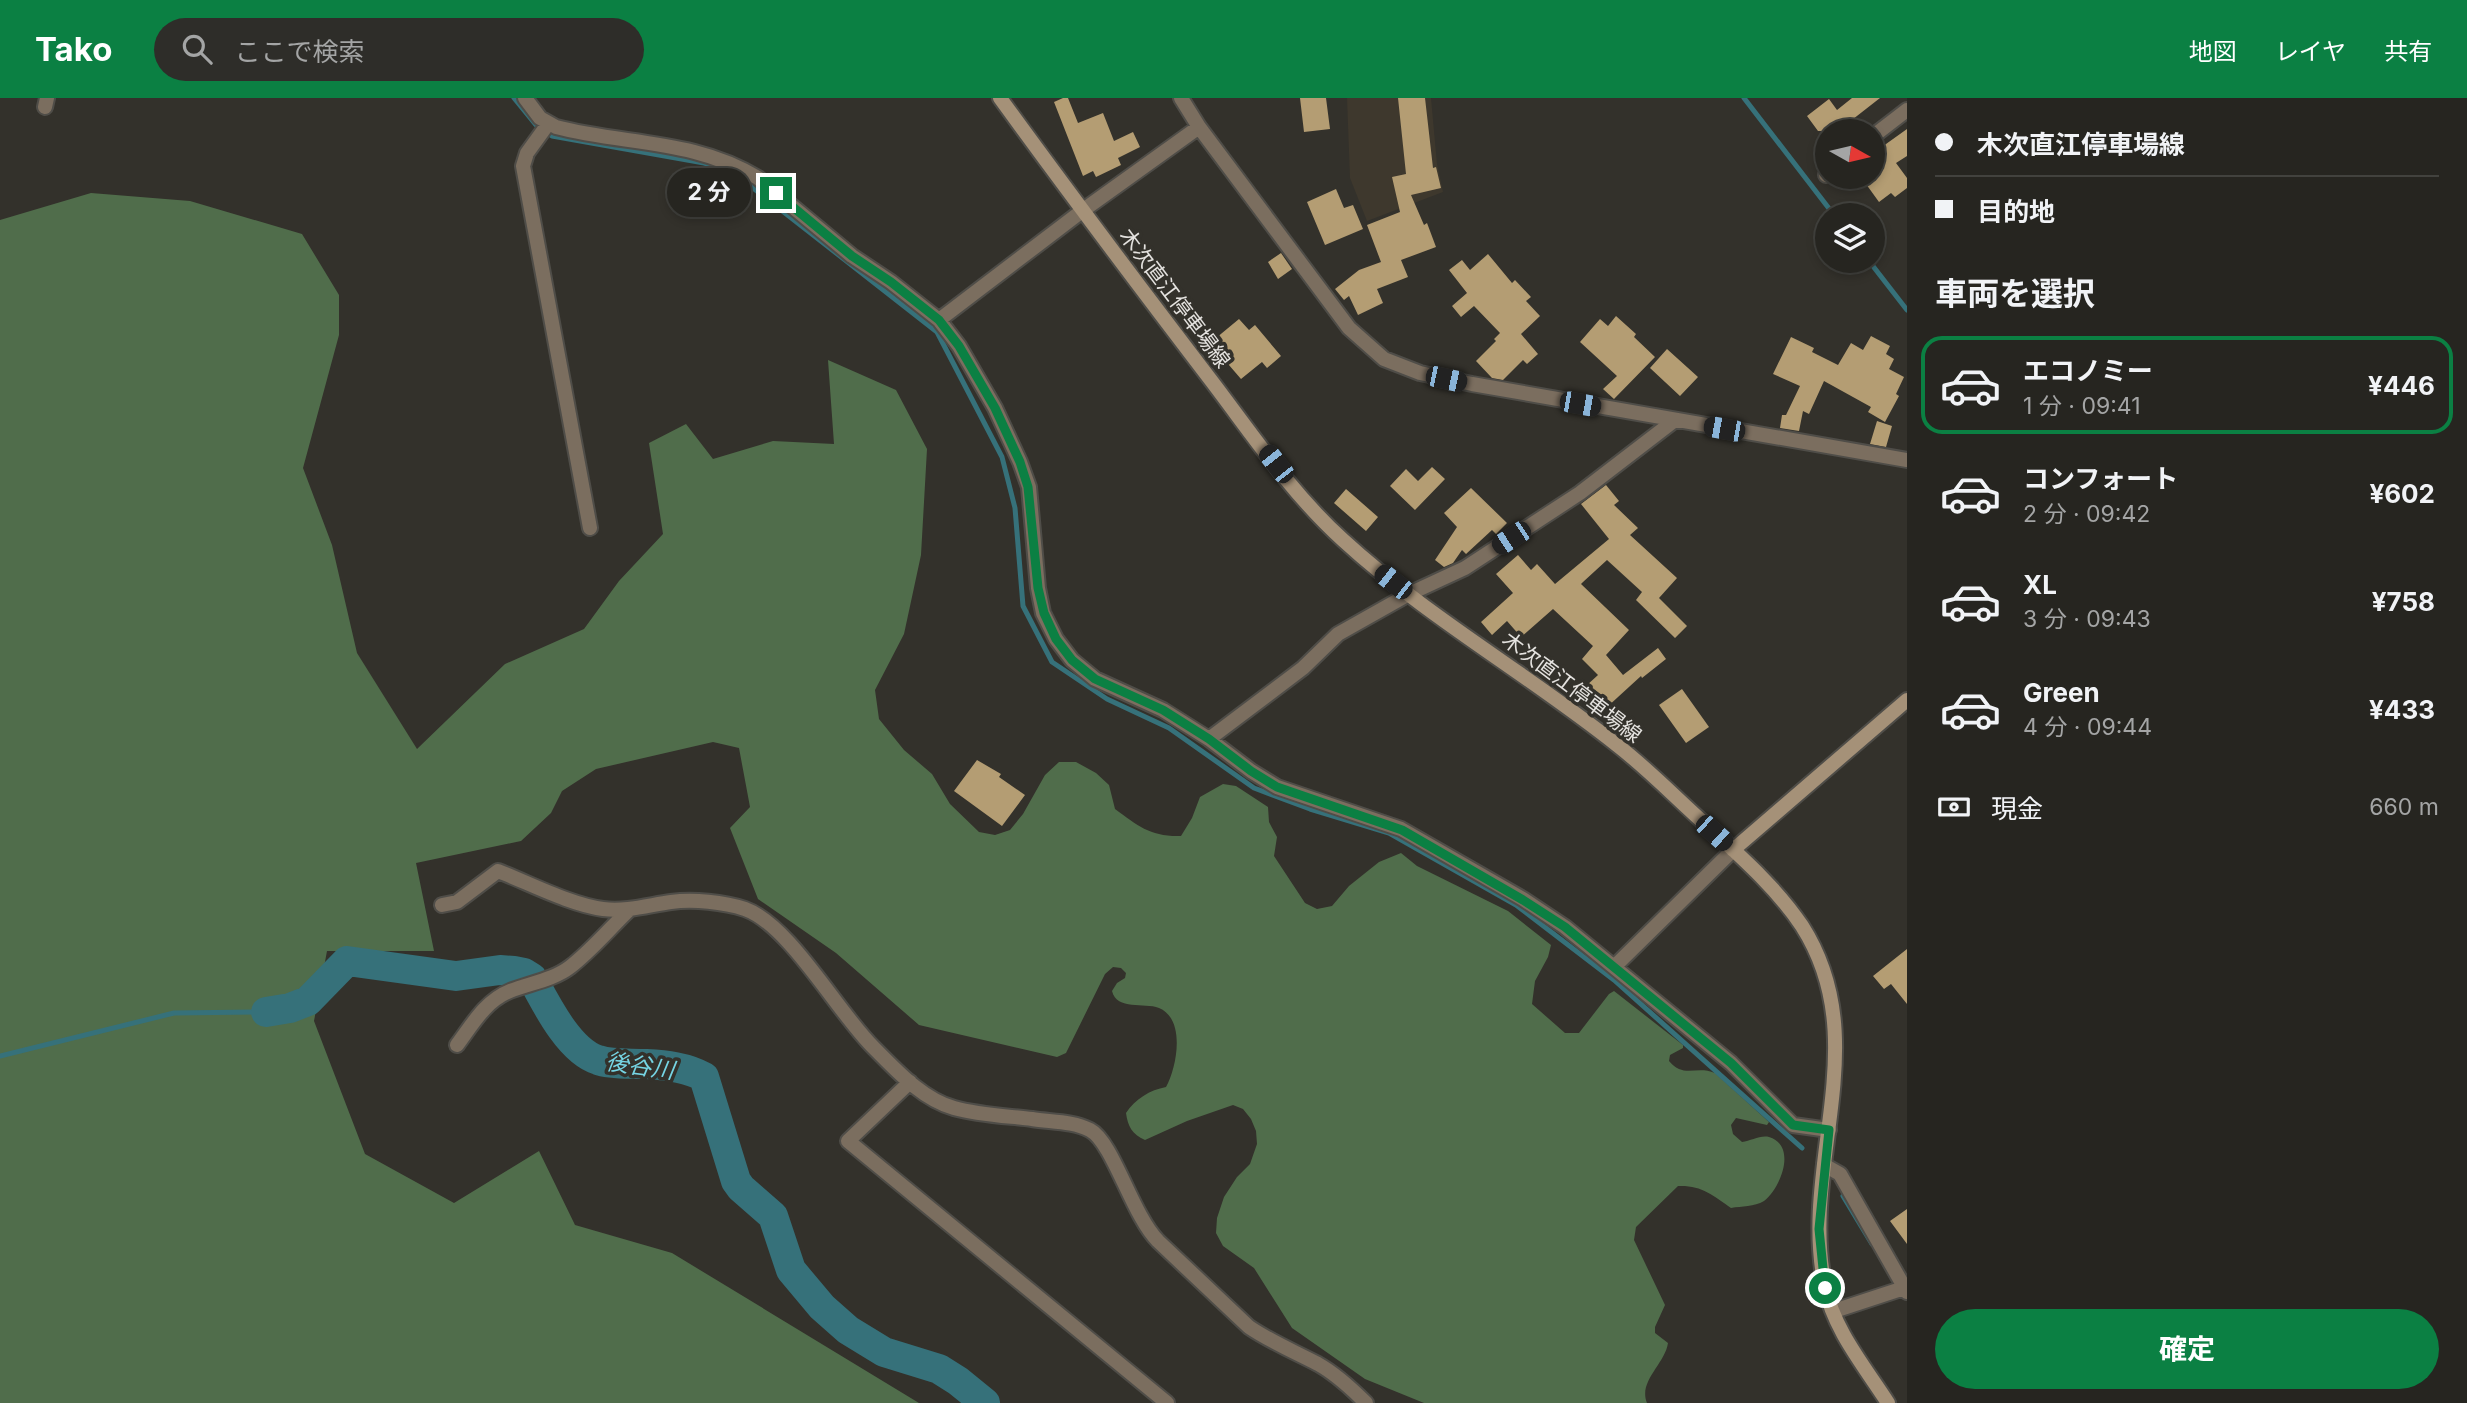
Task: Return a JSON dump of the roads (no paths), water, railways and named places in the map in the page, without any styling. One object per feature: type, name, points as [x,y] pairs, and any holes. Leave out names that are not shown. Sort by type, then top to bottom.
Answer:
[{"type":"main road","name":"木次直江停車場線","points":[[1000,98],[1082,211],[1308,506],[1360,555],[1409,594],[1619,746],[1782,898],[1802,927],[1820,960],[1836,1032],[1835,1079],[1819,1229],[1825,1288],[1841,1328],[1888,1403]]},
{"type":"main road","points":[[1733,850],[1907,700]]},
{"type":"street","points":[[525,98],[534,112],[548,124],[564,129],[702,152],[729,161],[758,178],[852,256],[891,282],[939,320],[959,346],[995,408],[1020,462],[1028,487],[1038,588],[1044,613],[1056,639],[1072,660],[1095,679],[1163,710],[1277,787],[1402,830],[1444,852],[1565,927],[1731,1063],[1793,1125],[1829,1130]]},
{"type":"street","points":[[1181,98],[1199,127],[1349,328],[1384,359],[1420,373],[1472,384],[1907,460]]},
{"type":"street","points":[[1885,127],[1907,110]]},
{"type":"street","points":[[548,124],[527,153],[523,166],[590,528]]},
{"type":"street","points":[[939,320],[1082,211],[1199,127]]},
{"type":"street","points":[[1209,739],[1303,668],[1338,634],[1409,594],[1465,568],[1580,493],[1675,420]]},
{"type":"street","points":[[1614,967],[1733,850]]},
{"type":"street","points":[[442,905],[457,901],[498,871],[582,904],[603,909],[630,909],[674,901],[733,906],[747,910],[761,918],[789,943],[871,1046],[925,1093],[953,1108],[1076,1125],[1090,1130],[1102,1141],[1136,1212],[1147,1230],[1158,1241],[1250,1327],[1321,1366],[1367,1403]]},
{"type":"street","points":[[457,1045],[482,1011],[494,1000],[508,992],[557,975],[570,967],[630,909]]},
{"type":"street","points":[[910,1082],[848,1141],[1167,1403]]},
{"type":"street","points":[[1824,1165],[1840,1174],[1906,1290],[1834,1311]]},
{"type":"waterway","points":[[514,98],[536,125],[552,136],[704,163],[739,177],[937,332],[1002,457],[1015,508],[1023,606],[1052,662],[1107,699],[1169,728],[1254,788],[1310,809],[1389,833],[1516,905],[1614,980],[1802,1148]]},
{"type":"waterway","points":[[1744,98],[1825,203]]},
{"type":"waterway","points":[[1878,273],[1907,310]]},
{"type":"waterway","name":"後谷川","points":[[266,1012],[290,1008],[308,1001],[347,961],[456,976],[500,970],[524,973],[532,978],[568,1037],[587,1055],[609,1063],[676,1067],[704,1077],[736,1181],[773,1216],[791,1270],[822,1307],[848,1330],[884,1352],[939,1369],[985,1403]]},
{"type":"waterway","points":[[0,1056],[174,1013],[266,1012]]},
{"type":"waterway","points":[[1843,1196],[1872,1244]]}]
